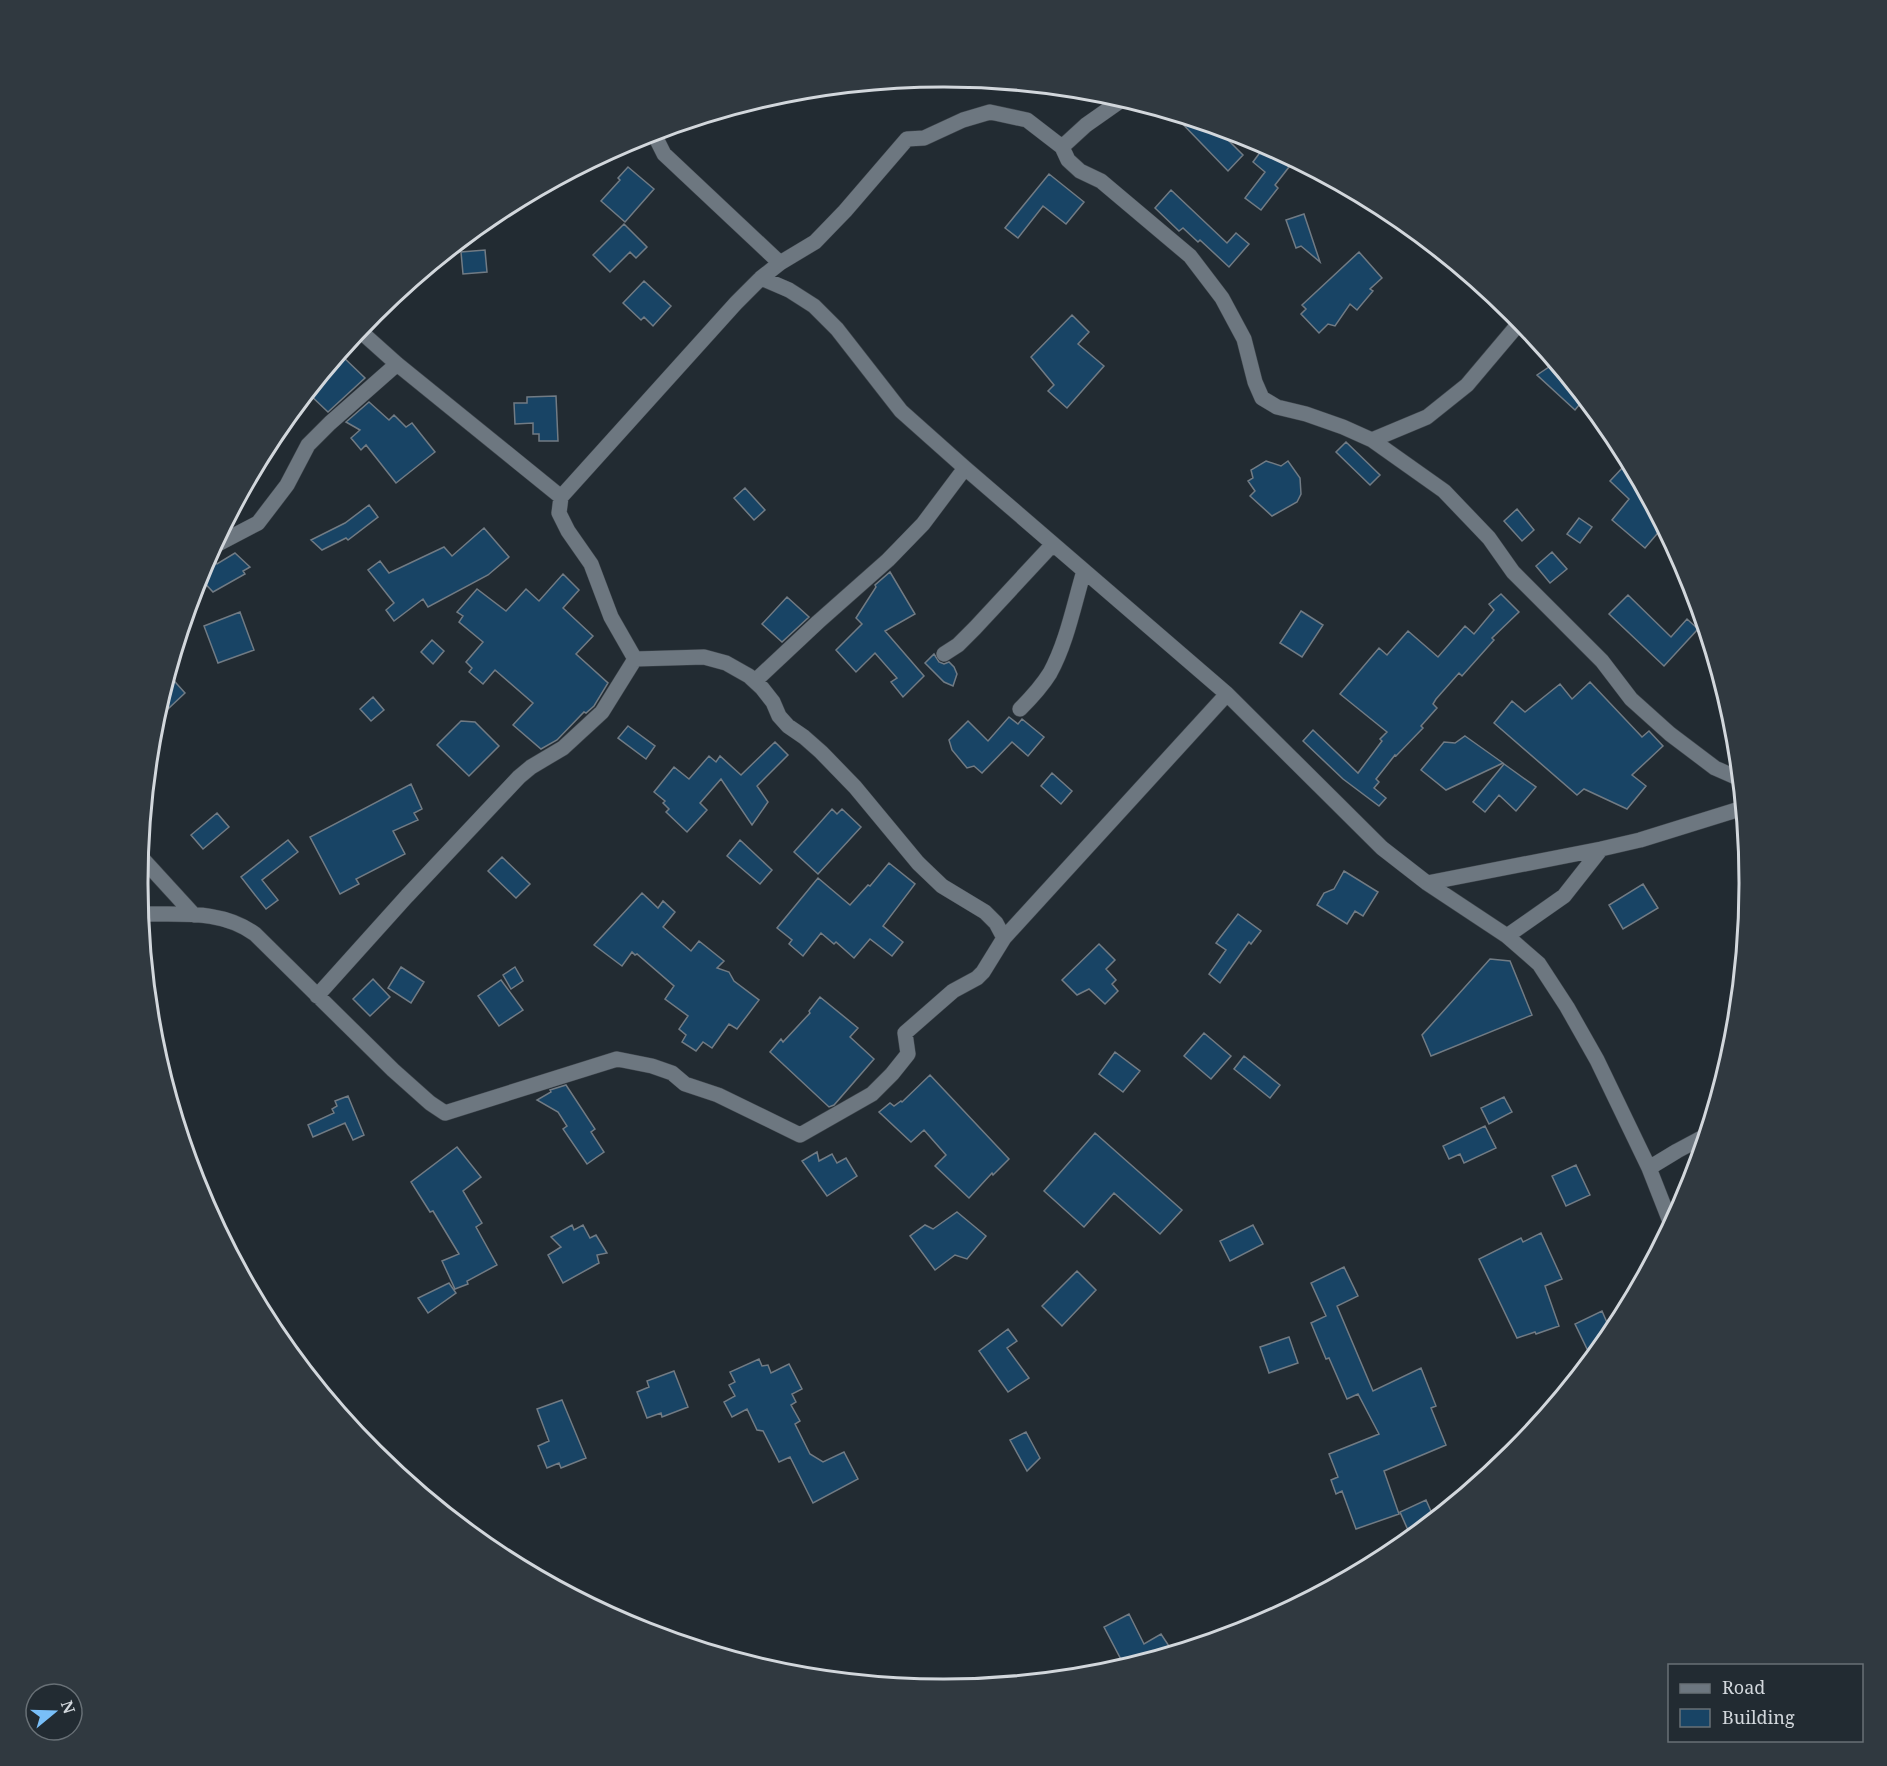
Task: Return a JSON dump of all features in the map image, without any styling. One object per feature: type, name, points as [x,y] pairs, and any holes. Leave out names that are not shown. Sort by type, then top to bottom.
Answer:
[{"type":"street","points":[[1062,147],[1086,125],[1114,105]]},
{"type":"street","points":[[634,659],[611,616],[591,564],[567,531],[559,513],[561,497],[736,303],[780,263],[815,243],[906,139],[924,138],[963,120],[990,112],[1027,120],[1062,147],[1068,160],[1080,171],[1101,181],[1190,256],[1222,298],[1244,339],[1255,382],[1262,398],[1277,407],[1306,414],[1372,440],[1444,491],[1489,538],[1513,572],[1602,661],[1631,699],[1670,734],[1715,768],[1732,776]]},
{"type":"street","points":[[657,141],[664,154],[780,263]]},
{"type":"street","points":[[761,278],[789,290],[814,306],[837,329],[901,411],[1227,693],[1382,848],[1427,883],[1507,936],[1539,964],[1597,1060],[1649,1168],[1667,1214]]},
{"type":"street","points":[[1372,440],[1427,417],[1467,385],[1514,329]]},
{"type":"street","points":[[366,336],[561,497]]},
{"type":"street","points":[[226,540],[258,523],[287,485],[308,445],[397,364]]},
{"type":"street","points":[[755,681],[888,560],[922,524],[965,468]]},
{"type":"street","points":[[944,654],[958,645],[975,628],[1053,544]]},
{"type":"street","points":[[1020,709],[1035,694],[1050,673],[1066,634],[1084,571]]},
{"type":"street","points":[[634,659],[704,657],[726,663],[749,676],[773,702],[779,716],[788,726],[804,736],[855,787],[918,863],[942,886],[985,912],[996,923],[1004,938]]},
{"type":"street","points":[[317,996],[519,777],[563,747],[602,712],[634,659]]},
{"type":"street","points":[[148,914],[209,915],[241,924],[255,934],[393,1071],[445,1113],[617,1059],[652,1066],[672,1073],[685,1084],[718,1095],[800,1135],[872,1094],[892,1074],[908,1054],[905,1033],[953,991],[977,978],[983,972],[1004,938],[1227,693]]},
{"type":"street","points":[[1427,883],[1640,840],[1736,810]]},
{"type":"street","points":[[1507,936],[1564,897],[1601,849]]},
{"type":"street","points":[[148,864],[194,915]]},
{"type":"street","points":[[1649,1168],[1696,1141]]},
{"type":"building","points":[[1183,124],[1228,140],[1243,155],[1228,171]]},
{"type":"building","points":[[1260,153],[1289,167],[1275,185],[1278,188],[1261,210],[1245,198],[1265,172],[1253,162]]},
{"type":"building","points":[[628,167],[654,189],[625,222],[601,201],[620,180],[618,178]]},
{"type":"building","points":[[1049,174],[1084,202],[1066,224],[1043,206],[1018,238],[1005,228]]},
{"type":"building","points":[[1171,190],[1227,243],[1236,233],[1249,244],[1229,267],[1200,240],[1198,242],[1183,228],[1179,231],[1155,208]]},
{"type":"building","points":[[1304,214],[1320,262],[1301,246],[1296,248],[1286,220]]},
{"type":"building","points":[[624,224],[647,247],[636,258],[630,252],[610,272],[593,255]]},
{"type":"building","points":[[485,250],[487,272],[463,274],[461,252]]},
{"type":"building","points":[[1359,252],[1382,278],[1370,289],[1373,291],[1357,310],[1350,304],[1335,326],[1328,324],[1319,333],[1301,314],[1306,309],[1302,305]]},
{"type":"building","points":[[644,281],[671,306],[653,326],[644,317],[641,320],[623,303]]},
{"type":"building","points":[[1072,315],[1089,332],[1078,344],[1104,366],[1067,408],[1048,391],[1054,385],[1031,357]]},
{"type":"building","points":[[345,358],[365,378],[328,412],[313,397]]},
{"type":"building","points":[[1549,367],[1580,404],[1575,410],[1537,375]]},
{"type":"building","points":[[556,396],[558,441],[539,441],[539,434],[533,434],[533,423],[515,424],[514,403],[527,403],[527,397]]},
{"type":"building","points":[[369,402],[389,420],[394,415],[406,427],[412,423],[435,452],[396,483],[366,445],[361,450],[351,438],[360,430],[346,422]]},
{"type":"building","points":[[1346,442],[1380,475],[1370,485],[1336,452]]},
{"type":"building","points":[[1266,461],[1281,466],[1288,461],[1300,478],[1301,494],[1297,502],[1272,516],[1250,496],[1255,491],[1248,481],[1253,478],[1251,470]]},
{"type":"building","points":[[1622,468],[1633,485],[1658,533],[1645,548],[1612,520],[1629,499],[1610,481]]},
{"type":"building","points":[[745,488],[765,510],[754,520],[734,498]]},
{"type":"building","points":[[369,505],[378,517],[348,540],[346,538],[322,550],[311,540],[345,523]]},
{"type":"building","points":[[1517,509],[1534,530],[1522,541],[1504,521]]},
{"type":"building","points":[[1579,518],[1592,527],[1580,543],[1567,534]]},
{"type":"building","points":[[484,528],[509,557],[488,575],[428,607],[423,599],[394,621],[386,610],[394,603],[368,570],[380,561],[389,573],[444,547],[452,556]]},
{"type":"building","points":[[1552,552],[1567,569],[1550,583],[1536,566]]},
{"type":"building","points":[[235,553],[250,567],[243,571],[245,574],[213,592],[206,584],[216,561],[217,564]]},
{"type":"building","points":[[890,572],[915,614],[885,631],[924,676],[903,697],[891,682],[897,678],[875,653],[856,672],[836,650],[862,624],[856,618],[876,587],[875,585]]},
{"type":"building","points":[[563,574],[579,590],[563,608],[593,636],[576,654],[608,683],[594,706],[586,713],[584,712],[557,740],[541,749],[513,725],[533,703],[495,670],[483,684],[469,672],[472,668],[466,662],[483,642],[459,622],[463,616],[457,612],[477,589],[506,611],[526,589],[539,601]]},
{"type":"building","points":[[1501,594],[1519,612],[1492,638],[1494,640],[1462,676],[1459,673],[1436,699],[1433,704],[1437,708],[1421,726],[1423,728],[1395,755],[1376,779],[1379,782],[1374,788],[1386,798],[1379,806],[1343,779],[1303,741],[1313,730],[1358,773],[1387,732],[1340,694],[1379,648],[1387,655],[1408,631],[1438,657],[1465,626],[1474,634],[1494,610],[1489,604]]},
{"type":"building","points":[[1628,595],[1671,637],[1687,619],[1698,629],[1664,666],[1609,614]]},
{"type":"building","points":[[787,597],[809,617],[782,642],[762,624]]},
{"type":"building","points":[[1301,611],[1323,625],[1302,657],[1280,643]]},
{"type":"building","points":[[240,612],[254,650],[218,663],[204,626]]},
{"type":"building","points":[[432,640],[444,651],[433,664],[421,652]]},
{"type":"building","points":[[934,654],[939,662],[944,664],[949,662],[954,667],[957,674],[953,686],[944,682],[925,663]]},
{"type":"building","points":[[174,681],[185,693],[167,710]]},
{"type":"building","points":[[1590,682],[1642,737],[1649,731],[1663,746],[1632,775],[1646,786],[1627,809],[1584,789],[1577,795],[1494,723],[1512,701],[1525,712],[1560,684],[1572,699]]},
{"type":"building","points":[[373,697],[384,710],[371,721],[360,709]]},
{"type":"building","points":[[1009,717],[1018,724],[1022,719],[1044,737],[1028,756],[1012,742],[982,773],[974,766],[967,768],[952,750],[949,740],[968,721],[988,741]]},
{"type":"building","points":[[461,721],[475,722],[499,746],[469,776],[437,745]]},
{"type":"building","points":[[628,726],[655,746],[646,759],[618,738]]},
{"type":"building","points":[[1465,736],[1503,763],[1446,790],[1421,770],[1444,742],[1455,743]]},
{"type":"building","points":[[775,742],[788,755],[757,786],[768,802],[752,825],[721,779],[700,803],[707,810],[687,832],[666,812],[669,809],[663,803],[665,801],[654,792],[674,767],[689,779],[709,756],[716,762],[720,756],[741,775]]},
{"type":"building","points":[[1504,764],[1536,787],[1516,811],[1499,795],[1485,812],[1473,802]]},
{"type":"building","points":[[1052,773],[1072,791],[1061,804],[1041,786]]},
{"type":"building","points":[[411,784],[422,809],[414,813],[418,820],[393,831],[405,854],[356,879],[359,884],[340,894],[310,837]]},
{"type":"building","points":[[832,809],[837,814],[842,809],[861,827],[818,874],[794,852]]},
{"type":"building","points":[[217,813],[229,827],[203,849],[191,835]]},
{"type":"building","points":[[288,840],[298,852],[262,880],[278,900],[266,909],[241,877]]},
{"type":"building","points":[[740,840],[772,870],[760,884],[727,856]]},
{"type":"building","points":[[502,857],[530,884],[516,898],[488,871]]},
{"type":"building","points":[[889,863],[915,884],[883,926],[903,942],[892,956],[870,939],[854,958],[836,942],[834,944],[821,933],[803,956],[789,944],[792,940],[777,928],[818,878],[850,905]]},
{"type":"building","points":[[1344,871],[1378,892],[1363,916],[1355,911],[1347,924],[1317,905],[1324,893],[1334,889]]},
{"type":"building","points":[[1643,884],[1658,908],[1623,929],[1609,905]]},
{"type":"building","points":[[642,893],[658,908],[663,901],[675,912],[663,927],[691,951],[699,941],[724,961],[717,968],[729,972],[734,981],[759,1000],[737,1029],[729,1024],[712,1048],[703,1042],[696,1051],[682,1042],[686,1035],[679,1029],[688,1016],[665,999],[674,986],[637,954],[632,952],[622,966],[594,945]]},
{"type":"building","points":[[1238,914],[1261,931],[1251,944],[1249,942],[1220,983],[1209,974],[1226,950],[1216,943]]},
{"type":"building","points":[[1099,944],[1115,960],[1106,969],[1116,980],[1112,984],[1118,991],[1105,1004],[1089,989],[1077,995],[1062,980]]},
{"type":"building","points":[[1490,959],[1510,961],[1532,1015],[1431,1056],[1422,1035]]},
{"type":"building","points":[[401,967],[424,982],[411,1003],[388,988]]},
{"type":"building","points":[[515,967],[523,981],[511,989],[503,975]]},
{"type":"building","points":[[373,979],[390,997],[370,1016],[353,999]]},
{"type":"building","points":[[501,980],[523,1010],[499,1026],[478,996]]},
{"type":"building","points":[[820,997],[858,1028],[850,1037],[874,1059],[834,1105],[829,1107],[770,1052],[781,1039],[783,1042],[810,1013],[809,1011]]},
{"type":"building","points":[[1204,1033],[1231,1056],[1211,1079],[1184,1056]]},
{"type":"building","points":[[1115,1052],[1140,1071],[1123,1092],[1099,1074]]},
{"type":"building","points":[[1244,1056],[1280,1085],[1270,1098],[1234,1069]]},
{"type":"building","points":[[930,1075],[1009,1159],[993,1175],[992,1173],[969,1198],[935,1166],[946,1155],[924,1130],[911,1142],[879,1112],[890,1103],[894,1106],[902,1102]]},
{"type":"building","points":[[566,1085],[595,1129],[591,1132],[604,1152],[587,1164],[563,1129],[567,1126],[558,1112],[537,1100],[551,1092],[550,1090]]},
{"type":"building","points":[[348,1096],[364,1135],[353,1140],[345,1123],[313,1137],[308,1125],[334,1113],[332,1109],[337,1106],[335,1101]]},
{"type":"building","points":[[1504,1097],[1512,1112],[1489,1124],[1481,1108]]},
{"type":"building","points":[[1485,1126],[1496,1148],[1464,1163],[1460,1154],[1449,1159],[1443,1146]]},
{"type":"building","points":[[1095,1133],[1182,1210],[1160,1234],[1114,1193],[1084,1227],[1044,1191]]},
{"type":"building","points":[[457,1147],[481,1177],[463,1191],[482,1223],[476,1227],[497,1265],[467,1281],[468,1284],[455,1289],[442,1261],[459,1254],[433,1211],[430,1212],[411,1182]]},
{"type":"building","points":[[817,1152],[819,1161],[832,1154],[837,1163],[846,1158],[857,1176],[827,1196],[802,1161]]},
{"type":"building","points":[[1576,1165],[1590,1195],[1566,1206],[1552,1176]]},
{"type":"building","points":[[957,1212],[986,1236],[967,1259],[955,1255],[935,1270],[910,1236],[925,1225],[933,1229]]},
{"type":"building","points":[[572,1225],[574,1230],[583,1225],[590,1238],[596,1235],[607,1253],[597,1255],[599,1263],[563,1283],[548,1255],[561,1247],[551,1237]]},
{"type":"building","points":[[1253,1225],[1263,1244],[1230,1261],[1220,1241]]},
{"type":"building","points":[[1541,1233],[1562,1279],[1545,1286],[1559,1326],[1517,1338],[1479,1259],[1521,1238],[1523,1242]]},
{"type":"building","points":[[1344,1267],[1358,1296],[1337,1306],[1373,1391],[1421,1368],[1436,1406],[1431,1408],[1446,1445],[1384,1471],[1399,1514],[1356,1529],[1342,1491],[1336,1494],[1331,1480],[1338,1477],[1329,1454],[1379,1434],[1358,1394],[1347,1399],[1329,1358],[1326,1359],[1311,1323],[1326,1316],[1311,1283]]},
{"type":"building","points":[[1077,1271],[1096,1290],[1062,1326],[1042,1306]]},
{"type":"building","points":[[449,1283],[456,1293],[428,1313],[418,1298]]},
{"type":"building","points":[[1602,1311],[1607,1322],[1588,1350],[1575,1324]]},
{"type":"building","points":[[1008,1329],[1017,1341],[1007,1348],[1029,1378],[1008,1392],[979,1351]]},
{"type":"building","points":[[1289,1337],[1298,1363],[1269,1373],[1260,1347]]},
{"type":"building","points":[[759,1359],[762,1366],[768,1365],[771,1373],[789,1364],[802,1389],[792,1394],[796,1402],[791,1405],[800,1421],[795,1424],[810,1454],[823,1462],[844,1452],[858,1479],[813,1503],[790,1457],[779,1462],[763,1431],[757,1430],[747,1409],[732,1417],[724,1402],[735,1396],[729,1385],[735,1382],[730,1372]]},
{"type":"building","points":[[674,1371],[688,1407],[662,1417],[661,1413],[647,1418],[637,1392],[649,1387],[647,1381]]},
{"type":"building","points":[[562,1400],[586,1458],[561,1468],[559,1463],[547,1468],[538,1446],[549,1441],[537,1409]]},
{"type":"building","points":[[1026,1432],[1040,1458],[1027,1471],[1010,1440]]},
{"type":"building","points":[[1426,1500],[1431,1512],[1408,1530],[1400,1512]]},
{"type":"building","points":[[1129,1614],[1144,1644],[1161,1634],[1169,1646],[1121,1659],[1104,1627]]}]
